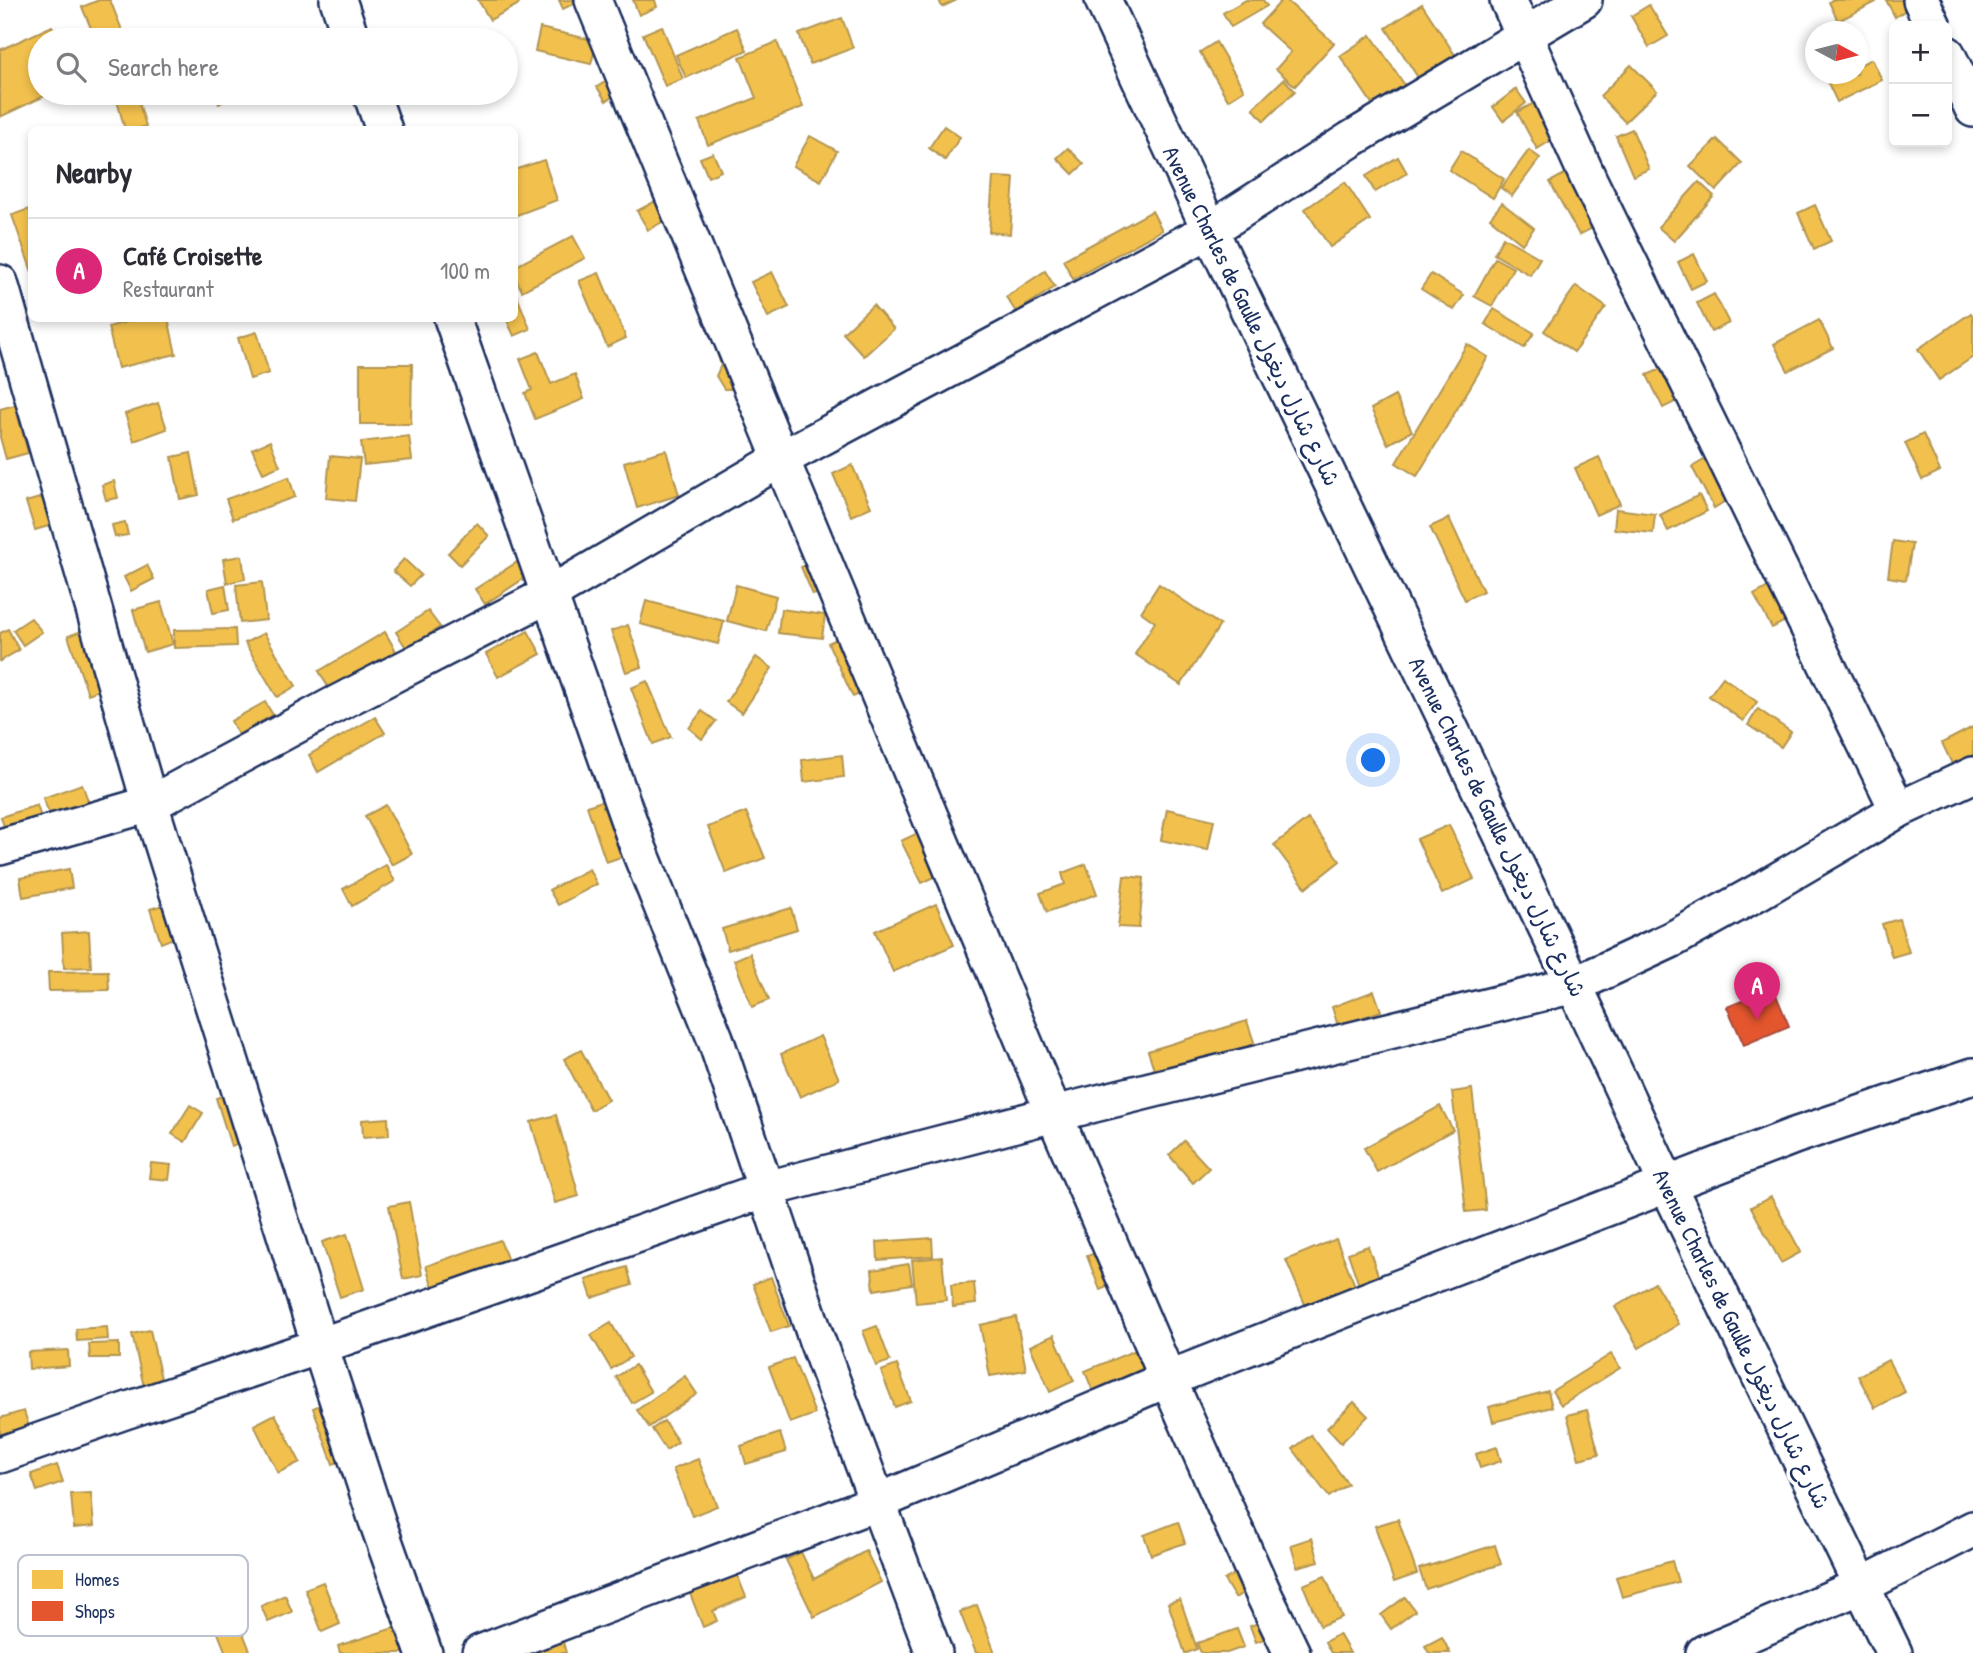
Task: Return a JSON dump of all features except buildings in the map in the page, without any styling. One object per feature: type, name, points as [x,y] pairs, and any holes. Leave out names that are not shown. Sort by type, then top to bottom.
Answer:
[{"type":"street","points":[[338,0],[348,28]]},
{"type":"street","points":[[593,0],[1054,1114],[1168,1379],[1292,1653]]},
{"type":"street","name":"Avenue Charles de Gaulle شارع شارل ديغول","points":[[1103,0],[1210,230],[1894,1653]]},
{"type":"street","points":[[1508,0],[1589,180],[1898,810]]},
{"type":"street","points":[[0,847],[150,804],[332,706],[550,594],[781,459],[1210,230],[1350,140],[1584,0]]},
{"type":"street","points":[[1921,0],[1931,21]]},
{"type":"street","points":[[1952,65],[1973,109]]},
{"type":"street","points":[[375,105],[383,126]]},
{"type":"street","points":[[0,283],[150,804],[320,1346],[377,1521],[424,1653]]},
{"type":"street","points":[[453,322],[638,847],[715,1038],[807,1313],[934,1653]]},
{"type":"street","points":[[0,1455],[767,1189],[1054,1114],[1574,985],[1675,938],[1898,810],[1973,775]]},
{"type":"street","points":[[480,1653],[878,1502],[1168,1379],[1667,1184],[1794,1136],[1973,1076]]},
{"type":"street","points":[[1704,1653],[1861,1586],[1973,1529]]},
{"type":"place","name":"Café Croisette","points":[[1757,1020]]}]
